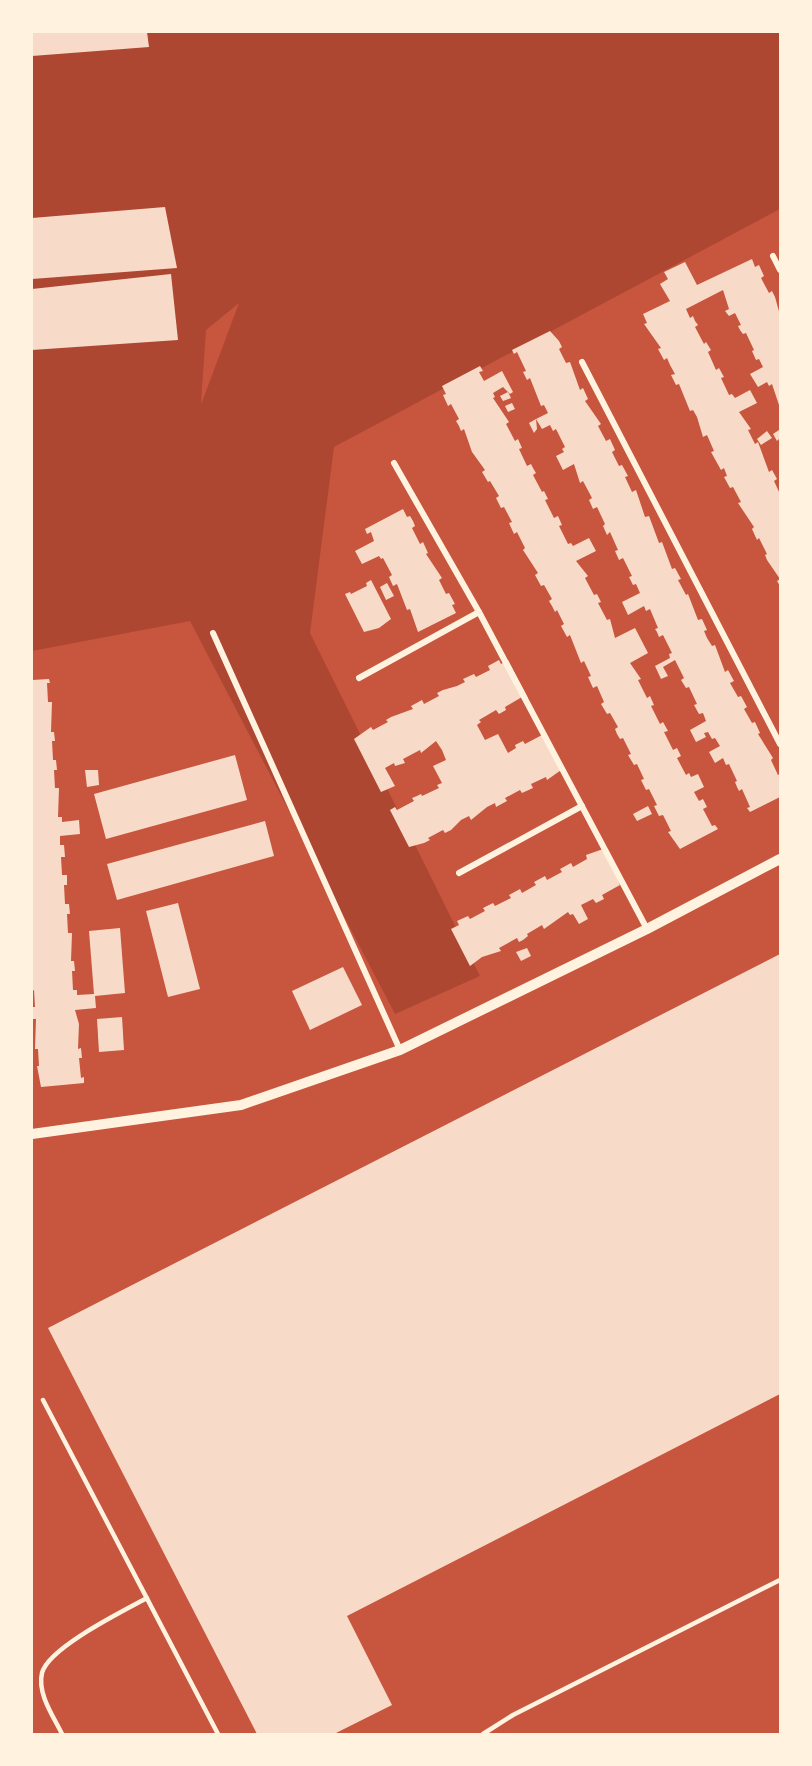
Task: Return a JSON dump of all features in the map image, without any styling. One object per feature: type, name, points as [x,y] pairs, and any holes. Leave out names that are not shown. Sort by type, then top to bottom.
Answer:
[{"type":"street","points":[[773,256],[780,270]]},
{"type":"street","points":[[582,363],[780,744]]},
{"type":"street","points":[[394,463],[479,612],[647,929]]},
{"type":"street","points":[[359,678],[479,612]]},
{"type":"street","points":[[213,633],[400,1050]]},
{"type":"street","points":[[459,873],[582,806]]},
{"type":"street","points":[[32,1134],[241,1105],[400,1050],[647,929],[780,859]]},
{"type":"lane","points":[[43,1400],[218,1734]]},
{"type":"lane","points":[[483,1734],[513,1715],[780,1580]]},
{"type":"lane","points":[[62,1734],[42,1694],[42,1673],[50,1658],[90,1630],[147,1598]]},
{"type":"shaded area","points":[[32,32],[780,32],[780,209],[334,447],[310,633],[480,976],[395,1014],[190,621],[32,651]],"holes":[[[239,303],[202,402],[206,330]]]},
{"type":"building","points":[[32,32],[147,32],[149,47],[32,56]]},
{"type":"building","points":[[165,207],[177,268],[32,279],[32,218]]},
{"type":"building","points":[[752,259],[755,267],[759,265],[764,276],[761,278],[769,293],[772,291],[775,297],[780,315],[780,408],[772,384],[769,386],[767,382],[758,387],[750,374],[763,367],[759,359],[756,360],[746,333],[743,334],[740,330],[738,326],[741,325],[735,313],[729,316],[725,311],[729,309],[723,290],[686,309],[690,318],[693,316],[698,325],[695,327],[704,344],[706,342],[711,350],[708,352],[716,370],[719,368],[724,377],[721,378],[729,395],[732,394],[735,398],[750,390],[757,403],[739,412],[751,429],[748,430],[755,444],[758,442],[769,472],[772,470],[777,479],[774,481],[780,494],[780,579],[767,560],[765,555],[767,554],[759,538],[757,540],[752,529],[754,527],[738,503],[741,502],[733,487],[730,488],[724,477],[727,476],[724,468],[721,470],[711,452],[714,451],[707,435],[703,437],[697,417],[693,410],[690,411],[679,384],[676,385],[671,375],[675,374],[667,358],[664,360],[658,349],[661,348],[644,324],[647,323],[643,314],[670,301],[660,284],[668,279],[664,272],[685,262],[697,285]]},
{"type":"building","points":[[171,274],[178,340],[32,350],[32,289]]},
{"type":"building","points":[[550,331],[562,347],[559,349],[566,363],[570,362],[580,390],[583,388],[588,399],[585,401],[601,424],[598,426],[606,441],[610,439],[615,450],[612,452],[619,466],[622,465],[628,476],[625,477],[632,492],[636,490],[645,517],[649,516],[659,543],[662,542],[672,569],[675,568],[681,579],[678,580],[686,595],[688,594],[698,620],[702,619],[707,630],[704,631],[707,638],[712,646],[715,645],[725,672],[728,670],[734,681],[730,683],[738,697],[741,696],[747,707],[744,709],[752,723],[755,722],[760,733],[758,734],[773,758],[771,760],[778,775],[780,774],[780,797],[750,812],[747,808],[750,807],[742,789],[739,791],[737,787],[735,782],[737,781],[729,764],[726,765],[723,758],[715,763],[709,752],[720,746],[715,738],[712,739],[708,732],[704,733],[706,737],[696,742],[690,730],[706,721],[703,713],[699,714],[694,705],[697,704],[689,687],[686,688],[681,680],[684,678],[675,660],[663,667],[668,676],[661,679],[655,666],[670,658],[669,654],[672,653],[663,635],[659,637],[655,629],[658,628],[650,609],[646,611],[644,606],[628,615],[622,602],[640,593],[636,584],[633,585],[629,577],[632,576],[623,558],[619,560],[615,551],[618,550],[610,532],[607,535],[603,526],[605,524],[597,507],[593,509],[589,500],[592,498],[583,481],[580,483],[574,464],[563,470],[556,456],[564,452],[562,449],[565,447],[556,429],[553,431],[550,425],[542,429],[536,419],[548,413],[544,405],[541,406],[530,378],[527,380],[523,372],[526,371],[517,352],[514,354],[512,350]]},
{"type":"building","points":[[480,366],[483,371],[479,372],[484,381],[502,371],[513,392],[510,394],[503,387],[493,393],[495,397],[493,398],[509,422],[506,424],[515,441],[518,439],[522,448],[519,449],[527,466],[531,464],[536,473],[533,475],[548,499],[545,500],[554,518],[558,516],[562,525],[559,526],[568,544],[571,543],[573,546],[589,538],[596,551],[576,561],[588,576],[585,578],[594,595],[597,594],[601,602],[598,603],[607,620],[610,619],[615,638],[635,628],[648,653],[630,663],[641,679],[638,680],[647,698],[650,696],[654,705],[651,706],[660,724],[663,722],[668,731],[664,732],[673,750],[677,748],[681,756],[677,758],[686,775],[689,773],[691,777],[698,774],[704,787],[694,792],[699,801],[703,799],[707,807],[703,809],[712,826],[715,825],[718,829],[680,849],[668,832],[671,831],[663,815],[659,816],[654,806],[657,805],[649,789],[646,790],[641,780],[644,779],[637,764],[634,765],[623,738],[620,739],[617,734],[615,729],[618,727],[610,713],[607,714],[601,704],[604,702],[597,686],[593,688],[588,677],[591,676],[584,661],[581,663],[570,635],[567,637],[561,626],[564,624],[549,601],[552,599],[535,575],[538,573],[523,550],[525,548],[517,532],[514,534],[509,523],[512,522],[504,507],[501,508],[496,498],[499,496],[482,472],[485,470],[472,452],[464,429],[461,431],[456,421],[459,419],[451,404],[448,406],[443,395],[446,394],[442,386]]},
{"type":"building","points":[[508,392],[511,398],[503,401],[500,396]]},
{"type":"building","points":[[512,403],[515,409],[508,412],[505,406]]},
{"type":"building","points":[[536,419],[537,429],[534,433],[529,423]]},
{"type":"building","points":[[779,430],[780,438],[777,441],[773,434]]},
{"type":"building","points":[[767,431],[772,438],[761,445],[757,439]]},
{"type":"building","points":[[403,509],[407,517],[410,516],[413,521],[415,526],[412,528],[420,544],[423,542],[428,553],[426,554],[442,578],[439,580],[446,594],[449,593],[455,604],[452,605],[456,613],[418,632],[410,609],[407,610],[397,584],[393,586],[389,577],[392,575],[383,558],[379,556],[362,564],[355,551],[374,541],[371,532],[367,534],[365,529]]},
{"type":"building","points":[[371,580],[391,619],[379,628],[364,632],[345,594],[350,592],[351,594],[367,586],[366,583]]},
{"type":"building","points":[[387,583],[394,596],[386,600],[380,587]]},
{"type":"building","points":[[499,660],[501,664],[508,660],[528,698],[522,697],[505,707],[506,710],[499,714],[496,710],[479,720],[481,722],[477,725],[485,740],[498,734],[508,753],[516,748],[515,745],[523,741],[525,744],[542,735],[564,768],[547,780],[546,777],[531,784],[533,788],[522,793],[520,790],[505,798],[507,801],[496,807],[495,803],[487,807],[471,820],[469,816],[451,830],[445,833],[443,830],[428,838],[430,840],[424,843],[409,847],[390,810],[395,807],[397,810],[414,801],[412,798],[439,788],[437,785],[442,783],[433,766],[446,760],[442,750],[436,741],[421,753],[420,750],[403,759],[405,763],[395,766],[394,763],[385,768],[395,786],[381,792],[354,739],[371,727],[373,730],[388,722],[386,720],[391,717],[413,709],[411,706],[422,700],[424,704],[439,696],[437,693],[465,682],[463,679],[474,674],[476,677],[490,670],[488,666]]},
{"type":"building","points":[[49,679],[50,683],[47,683],[48,702],[52,702],[51,732],[54,732],[55,741],[52,741],[53,760],[56,760],[57,770],[54,770],[55,788],[59,788],[58,817],[62,817],[62,822],[79,820],[80,834],[60,836],[60,845],[64,845],[65,857],[61,857],[62,875],[67,875],[67,885],[64,885],[65,904],[69,904],[70,914],[67,914],[68,933],[72,933],[71,961],[74,961],[75,971],[72,971],[73,990],[77,990],[77,995],[94,994],[89,931],[120,928],[125,993],[95,996],[96,1008],[75,1010],[79,1024],[78,1049],[81,1048],[82,1058],[79,1058],[81,1078],[84,1077],[84,1083],[41,1087],[37,1066],[39,1066],[38,1049],[35,1049],[36,1019],[33,1019],[32,1007],[35,1007],[34,990],[32,991],[32,680]]},
{"type":"building","points":[[235,755],[247,800],[106,839],[94,794]]},
{"type":"building","points":[[85,770],[98,770],[99,785],[87,787]]},
{"type":"building","points":[[648,806],[652,814],[637,821],[633,814]]},
{"type":"building","points":[[265,821],[274,856],[117,900],[107,864]]},
{"type":"building","points":[[606,848],[620,885],[602,895],[604,899],[596,903],[593,899],[581,905],[588,919],[579,924],[573,914],[570,915],[568,912],[544,929],[542,925],[527,934],[528,936],[523,940],[519,942],[517,938],[499,948],[501,951],[482,957],[470,966],[451,929],[459,925],[457,921],[468,916],[470,919],[485,911],[483,908],[493,903],[495,906],[511,898],[509,895],[520,889],[522,893],[536,885],[534,882],[545,876],[547,880],[562,872],[560,869],[571,863],[573,867],[587,859],[586,855]]},
{"type":"building","points":[[178,903],[200,989],[168,997],[146,911]]},
{"type":"building","points":[[527,948],[531,956],[521,961],[516,952]]},
{"type":"building","points":[[780,954],[780,1394],[347,1616],[392,1705],[334,1734],[257,1734],[48,1328]]},
{"type":"building","points":[[343,967],[362,1005],[310,1030],[292,991]]},
{"type":"building","points":[[122,1017],[124,1050],[99,1052],[97,1019]]}]
